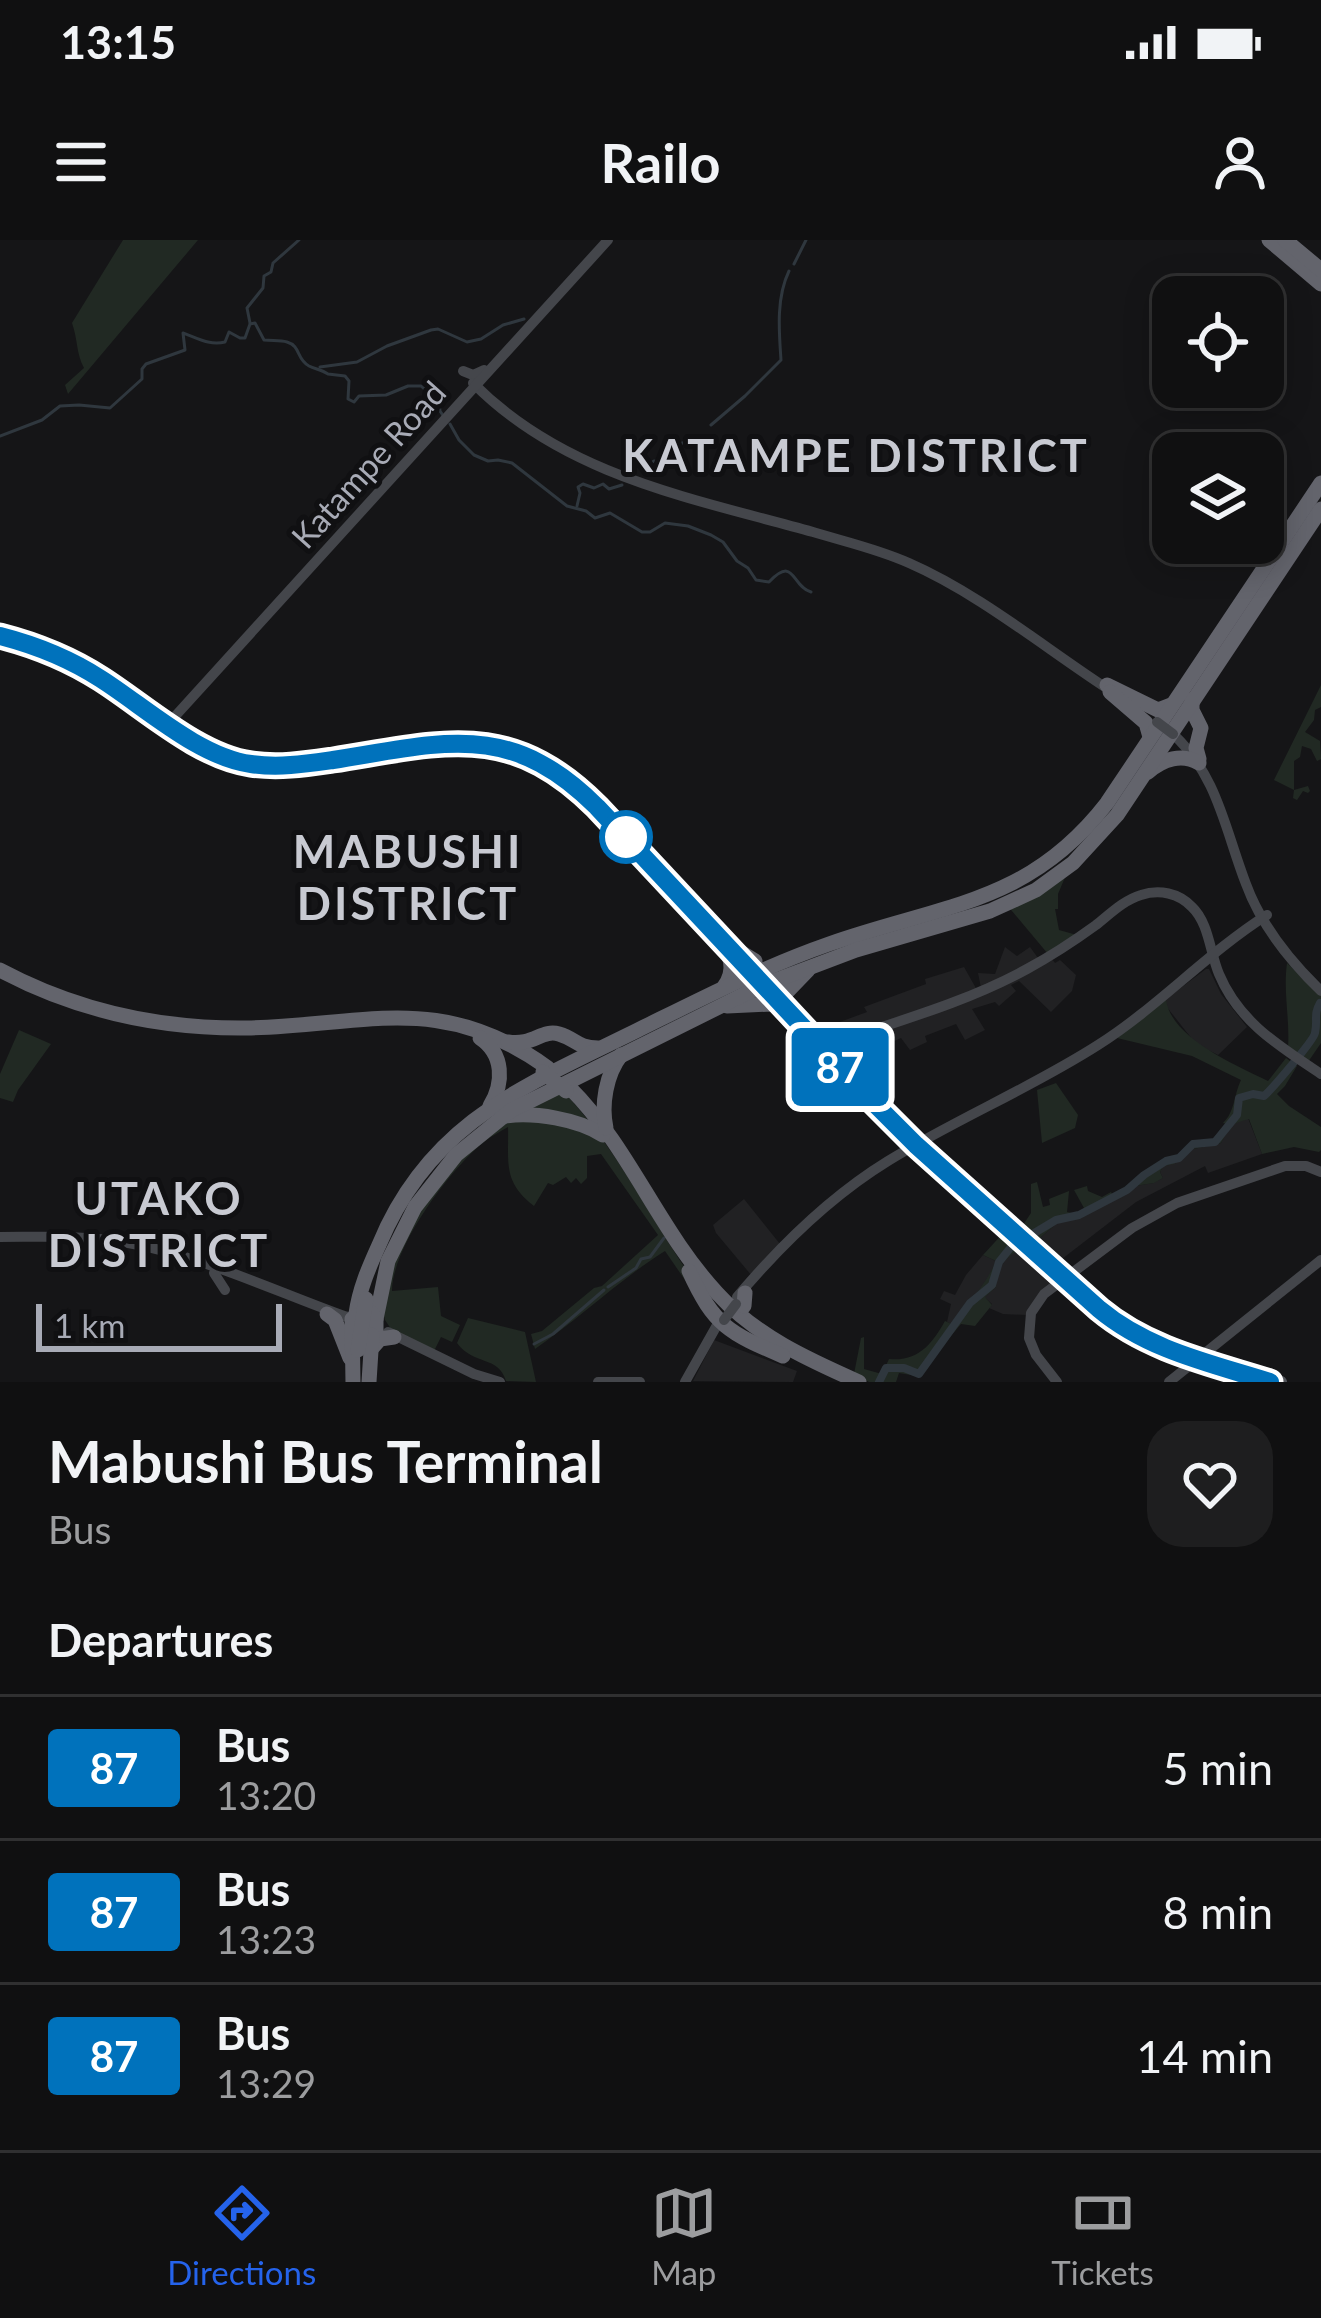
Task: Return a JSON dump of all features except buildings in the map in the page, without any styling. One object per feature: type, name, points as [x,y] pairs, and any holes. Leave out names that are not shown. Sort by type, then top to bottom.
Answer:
[{"type":"highway","points":[[1278,241],[1321,274]]},
{"type":"highway","points":[[396,1222],[475,1124],[513,1098],[763,974],[1019,886],[1049,867],[1088,833],[1318,499]]},
{"type":"highway","points":[[692,1017],[806,963],[959,916],[1008,898],[1054,872],[1101,831],[1318,499]]},
{"type":"highway","points":[[1106,686],[1156,732],[1176,733],[1215,651]]},
{"type":"highway","points":[[1117,792],[1171,705],[1215,651]]},
{"type":"highway","points":[[1106,686],[1158,710],[1171,705]]},
{"type":"highway","points":[[1192,700],[1201,728],[1196,748],[1199,761]]},
{"type":"highway","points":[[1141,778],[1156,732]]},
{"type":"highway","points":[[496,1112],[621,1055],[724,987],[851,942],[979,914],[1026,895],[1072,863],[1152,768],[1173,759],[1199,761]]},
{"type":"highway","points":[[719,938],[732,966],[724,987]]},
{"type":"highway","points":[[851,942],[872,940]]},
{"type":"highway","points":[[737,950],[751,966],[805,960]]},
{"type":"highway","points":[[718,1006],[791,996],[805,960]]},
{"type":"highway","points":[[525,1085],[508,1082],[506,1070],[514,1061],[544,1066],[648,1033],[718,1006],[805,960]]},
{"type":"highway","points":[[0,977],[77,1006],[156,1026],[210,1034],[268,1033],[381,1020],[431,1025],[478,1036],[544,1066]]},
{"type":"highway","points":[[361,1028],[398,1013],[400,1001],[402,1013],[502,1040],[544,1066],[605,1133],[711,1296],[765,1342],[840,1378],[859,1382]]},
{"type":"highway","points":[[77,1006],[156,1026],[249,1028],[427,1019]]},
{"type":"highway","points":[[268,1033],[294,1036]]},
{"type":"highway","points":[[502,1040],[526,1043],[556,1033],[582,1047],[601,1048]]},
{"type":"highway","points":[[478,1036],[499,1061],[496,1112]]},
{"type":"highway","points":[[605,1133],[603,1116],[612,1067],[621,1055]]},
{"type":"highway","points":[[359,1379],[378,1258],[396,1222],[425,1175],[544,1066]]},
{"type":"highway","points":[[571,1093],[595,1098],[603,1088],[598,1075],[582,1074]]},
{"type":"highway","points":[[547,1091],[543,1106],[553,1115],[568,1109],[571,1093]]},
{"type":"highway","points":[[496,1112],[580,1124],[605,1133]]},
{"type":"highway","points":[[396,1222],[467,1134]]},
{"type":"highway","points":[[365,1323],[384,1260],[413,1202]]},
{"type":"highway","points":[[690,1266],[738,1299],[801,1359]]},
{"type":"highway","points":[[690,1266],[720,1323],[751,1342],[801,1359]]},
{"type":"highway","points":[[327,1311],[346,1312],[383,1338],[394,1336],[382,1321],[365,1323]]},
{"type":"highway","points":[[327,1311],[359,1379]]},
{"type":"main road","name":"Katampe Road","points":[[168,722],[606,240]]},
{"type":"main road","points":[[478,384],[466,383],[462,372],[473,375],[531,426],[623,473],[892,553],[952,582],[1106,686]]},
{"type":"main road","points":[[0,634],[98,676],[226,758],[271,766],[300,765],[448,742],[490,746],[530,758],[559,774],[590,800],[920,1145],[1125,1329],[1270,1382]]},
{"type":"main road","points":[[168,722],[220,750],[267,762],[437,737],[480,739],[519,749],[582,787],[737,950]]},
{"type":"main road","points":[[1176,733],[1218,789],[1234,820],[1265,918]]},
{"type":"main road","points":[[1199,761],[1221,807],[1246,886],[1265,918],[1321,988]]},
{"type":"main road","points":[[825,1047],[973,998],[1051,957],[1134,897],[1153,892],[1179,897],[1193,908],[1204,925],[1226,990],[1247,1019],[1321,1076]]},
{"type":"main road","points":[[687,1382],[738,1299],[852,1186],[1099,1044],[1265,918]]},
{"type":"main road","points":[[920,1145],[1091,1057],[1212,959]]},
{"type":"main road","points":[[1059,1382],[1032,1349],[1028,1322],[1038,1300],[1144,1223],[1190,1200],[1282,1169],[1321,1173]]},
{"type":"main road","points":[[0,1239],[120,1241],[167,1252],[213,1270],[233,1285],[327,1311]]},
{"type":"main road","points":[[213,1270],[228,1260],[233,1285]]},
{"type":"main road","points":[[1172,1382],[1321,1262]]},
{"type":"main road","points":[[213,1270],[233,1285]]},
{"type":"main road","points":[[394,1336],[489,1381]]},
{"type":"main road","points":[[1203,1359],[1281,1382]]},
{"type":"main road","points":[[598,1382],[640,1382]]},
{"type":"shaded area","points":[[123,240],[198,240],[68,394],[65,385],[84,368],[72,323]]},
{"type":"shaded area","points":[[1321,685],[1321,707],[1305,732],[1320,741],[1321,759],[1317,761],[1311,749],[1302,746],[1294,761],[1294,790],[1274,780]]},
{"type":"shaded area","points":[[1308,786],[1310,791],[1303,791],[1297,800],[1294,790]]},
{"type":"shaded area","points":[[1066,875],[1055,909],[1059,930],[1077,935],[1048,954],[1007,905]]},
{"type":"shaded area","points":[[1005,947],[1017,956],[1030,947],[1038,958],[1048,954],[1055,963],[1060,960],[1076,975],[1072,991],[1051,1012],[1019,981],[1011,985],[1016,991],[999,1006],[995,1002],[972,1009],[985,1030],[965,1040],[956,1024],[925,1036],[927,1042],[910,1050],[901,1038],[847,1063],[818,1030],[926,984],[925,979],[964,967],[977,990],[981,988],[978,973],[995,974]]},
{"type":"shaded area","points":[[1287,963],[1321,996],[1321,1043],[1308,1062],[1288,1048]]},
{"type":"shaded area","points":[[1206,969],[1247,1027],[1218,1055],[1196,1044],[1166,1006],[1166,999]]},
{"type":"shaded area","points":[[1166,999],[1179,1026],[1239,1067],[1268,1081],[1286,1058],[1297,1066],[1277,1094],[1321,1127],[1321,1150],[1294,1147],[1262,1154],[1249,1119],[1243,1121],[1231,1127],[1221,1143],[1193,1149],[1174,1164],[1163,1166],[1163,1178],[1154,1183],[1135,1186],[1076,1219],[1057,1223],[1041,1237],[1039,1246],[1015,1224],[1023,1225],[1031,1213],[1031,1184],[1037,1182],[1043,1207],[1050,1205],[1049,1199],[1069,1191],[1067,1212],[1076,1214],[1084,1208],[1074,1190],[1087,1186],[1102,1197],[1111,1192],[1113,1196],[1127,1190],[1149,1168],[1224,1132],[1227,1124],[1223,1123],[1241,1080],[1192,1056],[1117,1038]]},
{"type":"shaded area","points":[[19,1030],[51,1044],[13,1102],[0,1098],[0,1074]]},
{"type":"shaded area","points":[[1056,1083],[1078,1115],[1075,1128],[1042,1143],[1037,1090]]},
{"type":"shaded area","points":[[559,1087],[628,1177],[689,1274],[698,1299],[665,1251],[535,1349],[531,1334],[542,1331],[602,1286],[658,1235],[601,1154],[587,1156],[587,1178],[581,1184],[566,1177],[548,1183],[534,1206],[512,1179],[508,1127],[470,1154],[440,1189],[412,1232],[395,1273],[392,1291],[438,1287],[441,1316],[460,1325],[452,1342],[441,1337],[434,1351],[391,1329],[381,1306],[407,1226],[478,1139]]},
{"type":"shaded area","points":[[1248,1118],[1262,1154],[1208,1173],[1205,1166],[1136,1202],[1058,1262],[1039,1246],[1041,1237],[1057,1223],[1076,1219],[1135,1186],[1163,1178],[1163,1166],[1193,1149],[1221,1143],[1228,1127]]},
{"type":"shaded area","points":[[744,1199],[780,1244],[752,1276],[713,1225]]},
{"type":"shaded area","points":[[1005,1231],[1024,1248],[1000,1268],[996,1287],[985,1297],[992,1305],[975,1326],[961,1324],[917,1376],[899,1373],[896,1382],[869,1382],[854,1374],[861,1338],[864,1369],[882,1374],[889,1359],[916,1354],[945,1321],[954,1325],[996,1261],[983,1255]]},
{"type":"shaded area","points":[[1024,1248],[1057,1279],[1027,1315],[989,1308],[992,1304],[984,1297],[996,1287],[1000,1265]]},
{"type":"shaded area","points":[[983,1255],[996,1261],[985,1286],[954,1325],[947,1322],[951,1304],[940,1299],[944,1291],[955,1295]]},
{"type":"shaded area","points":[[468,1318],[525,1332],[536,1382],[506,1381],[497,1367],[464,1350],[457,1343]]},
{"type":"shaded area","points":[[714,1340],[797,1371],[793,1382],[693,1381]]},
{"type":"waterway","points":[[250,323],[247,308],[263,288],[264,276],[299,240]]},
{"type":"waterway","points":[[794,264],[806,240]]},
{"type":"waterway","points":[[711,425],[781,360],[780,303],[789,271]]},
{"type":"waterway","points":[[320,367],[357,362],[431,330],[467,342],[524,319]]},
{"type":"waterway","points":[[0,436],[42,420],[60,406],[110,408],[142,379],[146,364],[185,350],[183,333],[219,343],[225,342],[229,332],[245,338],[250,324],[255,323],[264,340],[291,344],[309,366],[345,376],[348,399],[354,402],[359,396],[421,386],[439,402],[444,417]]},
{"type":"waterway","points":[[450,424],[474,455],[512,463],[567,506],[595,518],[610,513],[642,532],[665,523],[688,526],[723,542],[756,580],[769,582],[784,571],[811,592]]},
{"type":"waterway","points":[[641,470],[654,461],[677,464],[670,449],[698,439]]},
{"type":"waterway","points":[[577,506],[578,487],[583,484],[594,488],[603,484],[609,489],[622,485]]},
{"type":"waterway","points":[[879,1382],[886,1368],[919,1374],[970,1303],[992,1285],[999,1262],[1011,1247],[1056,1220],[1079,1215],[1127,1190],[1193,1144],[1215,1142],[1237,1115],[1239,1098],[1264,1096],[1308,1045],[1320,1003]]},
{"type":"waterway","points":[[608,1287],[636,1268],[641,1259],[650,1257],[664,1238]]},
{"type":"waterway","points":[[534,1344],[553,1334],[604,1290]]},
{"type":"bus line","name":"87","points":[[0,636],[87,670],[208,749],[241,763],[286,766],[448,742],[501,749],[551,769],[597,807],[916,1145],[1099,1309],[1159,1346],[1270,1382]]},
{"type":"district","name":"KATAMPE DISTRICT","points":[[856,455]]},
{"type":"district","name":"MABUSHI DISTRICT","points":[[408,877]]},
{"type":"district","name":"UTAKO DISTRICT","points":[[159,1224]]}]
